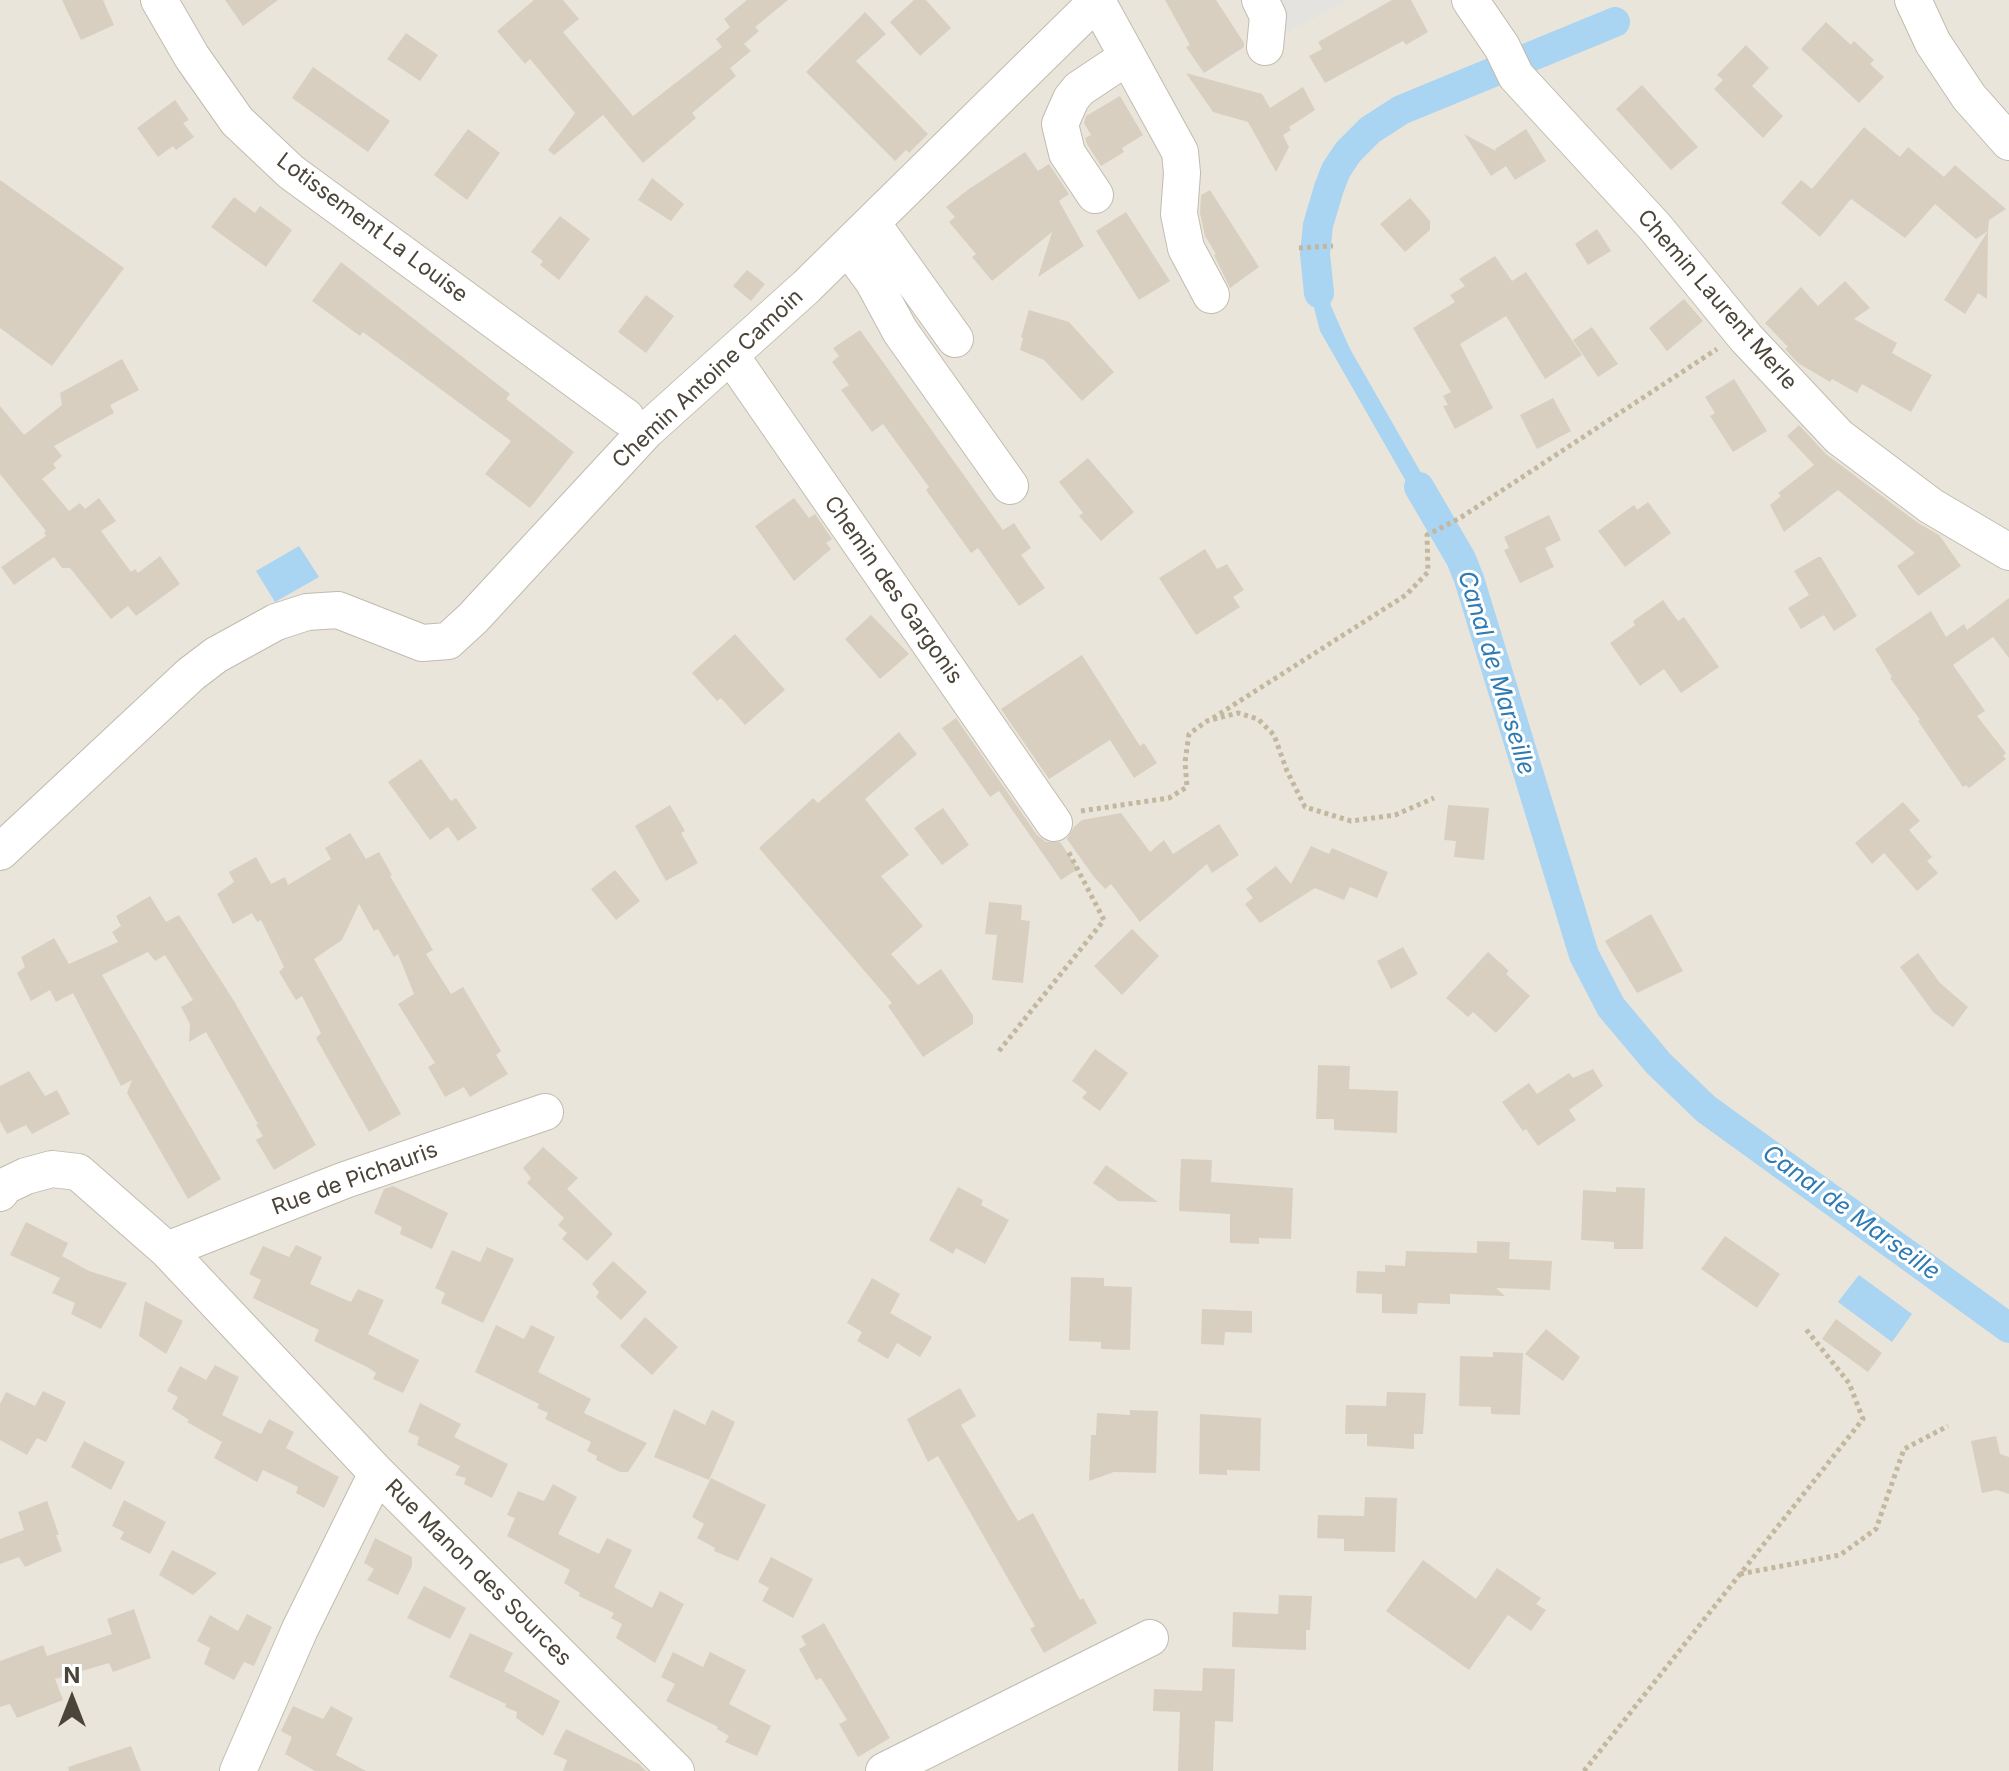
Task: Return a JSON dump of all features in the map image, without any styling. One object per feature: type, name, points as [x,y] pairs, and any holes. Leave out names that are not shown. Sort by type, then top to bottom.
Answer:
[{"type":"street","name":"Lotissement La Louise","points":[[159,0],[192,57],[237,121],[291,172],[626,417]]},
{"type":"street","points":[[1260,0],[1268,16],[1265,47]]},
{"type":"street","name":"Chemin Laurent Merle","points":[[1470,0],[1509,62],[1655,227],[1742,333],[1839,437],[1931,506],[2009,552]]},
{"type":"street","points":[[1913,0],[1933,43],[1969,97],[2009,142]]},
{"type":"street","points":[[1097,1],[1180,152],[1179,214],[1186,248],[1211,295]]},
{"type":"street","name":"Chemin Antoine Camoin","points":[[0,852],[191,674],[239,641],[276,622],[307,612],[338,610],[422,643],[448,641],[473,618],[646,431],[860,235],[1097,1]]},
{"type":"street","points":[[1095,195],[1067,153],[1060,124],[1079,89],[1127,57]]},
{"type":"street","points":[[860,235],[955,339]]},
{"type":"street","points":[[860,235],[873,281],[900,331],[1010,486]]},
{"type":"street","name":"Chemin des Gargonis","points":[[731,356],[1054,823]]},
{"type":"street","name":"Rue de Pichauris","points":[[167,1250],[345,1180],[545,1112]]},
{"type":"street","points":[[0,1193],[5,1186],[52,1169],[78,1172],[167,1250],[377,1473]]},
{"type":"street","name":"Rue Manon des Sources","points":[[238,1771],[300,1629],[377,1473],[676,1771]]},
{"type":"street","points":[[884,1771],[1150,1638]]},
{"type":"path","points":[[1299,248],[1333,246]]},
{"type":"path","points":[[999,1051],[1104,920],[1054,823],[1082,810],[1169,798],[1187,787],[1185,762],[1189,734],[1406,595],[1428,572],[1427,535],[1460,518],[1742,333]]},
{"type":"path","points":[[1207,721],[1238,713],[1258,719],[1274,735],[1305,807],[1351,821],[1395,815],[1434,798]]},
{"type":"path","points":[[1584,1771],[1863,1419],[1849,1383],[1805,1328]]},
{"type":"path","points":[[1739,1574],[1840,1555],[1876,1529],[1904,1449],[1948,1426]]},
{"type":"shaded area","points":[[0,0],[2009,0],[2009,1771],[0,1771]]},
{"type":"shaded area","points":[[1271,0],[1348,0],[1288,32]]},
{"type":"water","points":[[1306,253],[1325,253],[1325,277],[1331,306],[1350,349],[1447,518],[1431,525],[1320,331],[1305,272]]},
{"type":"water","points":[[299,546],[319,577],[275,602],[256,571]]},
{"type":"water","points":[[1859,1275],[1912,1314],[1892,1342],[1838,1302]]},
{"type":"building","points":[[62,0],[103,0],[114,25],[81,40]]},
{"type":"building","points":[[225,0],[278,0],[243,26]]},
{"type":"building","points":[[534,0],[563,0],[579,19],[563,32],[633,116],[722,47],[716,39],[730,27],[724,19],[747,0],[788,0],[755,27],[759,31],[744,44],[751,51],[730,68],[736,76],[692,113],[696,118],[643,163],[603,115],[554,155],[548,150],[575,113],[530,59],[525,64],[497,31]]},
{"type":"building","points":[[914,0],[926,0],[951,28],[920,56],[890,22]]},
{"type":"building","points":[[1165,0],[1216,0],[1244,47],[1204,73],[1186,47],[1190,45]]},
{"type":"building","points":[[1392,0],[1411,0],[1428,32],[1406,45],[1403,41],[1325,83],[1309,56],[1322,49],[1318,42]]},
{"type":"building","points":[[865,12],[886,34],[856,61],[928,134],[909,153],[906,150],[895,161],[806,72]]},
{"type":"building","points":[[1826,22],[1851,45],[1854,41],[1874,60],[1870,64],[1884,77],[1859,103],[1801,49]]},
{"type":"building","points":[[406,33],[438,55],[420,81],[387,59]]},
{"type":"building","points":[[1746,45],[1769,68],[1752,86],[1783,116],[1763,138],[1714,89],[1723,80],[1717,75]]},
{"type":"building","points":[[313,67],[390,121],[368,152],[292,98]]},
{"type":"building","points":[[1186,73],[1262,94],[1270,108],[1303,87],[1315,110],[1289,127],[1291,130],[1283,135],[1289,147],[1276,172],[1248,122],[1213,112]]},
{"type":"building","points":[[1642,85],[1698,147],[1671,170],[1616,109]]},
{"type":"building","points":[[1120,96],[1143,135],[1101,166],[1087,144],[1085,138],[1091,135],[1084,123],[1086,116]]},
{"type":"building","points":[[175,100],[189,120],[183,123],[194,137],[176,150],[173,146],[158,157],[137,128]]},
{"type":"building","points":[[1864,127],[1900,157],[1908,147],[1944,177],[1955,165],[2006,209],[1989,220],[1988,231],[1976,239],[1935,204],[1905,238],[1851,199],[1820,237],[1781,203],[1801,180],[1812,189]]},
{"type":"building","points":[[468,129],[500,153],[467,200],[434,175]]},
{"type":"building","points":[[1526,129],[1546,161],[1515,180],[1506,166],[1491,176],[1464,134],[1496,151]]},
{"type":"building","points":[[1025,152],[1038,171],[1049,164],[1069,194],[1059,201],[1084,246],[1038,277],[1052,232],[992,281],[972,257],[976,254],[949,222],[955,217],[946,207]]},
{"type":"building","points":[[652,178],[684,204],[671,221],[638,200]]},
{"type":"building","points":[[0,180],[124,268],[52,366],[0,328]]},
{"type":"building","points":[[1210,190],[1259,267],[1230,288],[1205,236],[1200,213],[1201,195]]},
{"type":"building","points":[[234,197],[255,213],[260,206],[292,230],[266,267],[211,227]]},
{"type":"building","points":[[1410,198],[1430,221],[1430,230],[1405,252],[1380,224]]},
{"type":"building","points":[[1126,212],[1170,281],[1139,300],[1096,231]]},
{"type":"building","points":[[560,216],[590,239],[559,280],[540,265],[543,261],[531,252]]},
{"type":"building","points":[[1597,229],[1611,251],[1588,265],[1575,244]]},
{"type":"building","points":[[1988,231],[1987,299],[1978,293],[1965,314],[1944,300]]},
{"type":"building","points":[[1495,256],[1512,281],[1526,272],[1582,355],[1545,379],[1506,316],[1460,344],[1493,408],[1455,429],[1443,406],[1448,405],[1443,396],[1451,392],[1413,328],[1455,302],[1450,295],[1465,286],[1459,279]]},
{"type":"building","points":[[341,262],[510,394],[506,399],[574,452],[530,508],[485,474],[511,441],[363,332],[360,336],[312,301]]},
{"type":"building","points":[[747,270],[765,284],[751,301],[733,286]]},
{"type":"building","points":[[1845,281],[1870,308],[1854,319],[1897,343],[1892,353],[1932,375],[1911,412],[1862,384],[1857,393],[1832,379],[1830,382],[1798,363],[1785,349],[1788,347],[1765,323],[1801,287],[1818,306]]},
{"type":"building","points":[[646,295],[674,316],[646,353],[618,332]]},
{"type":"building","points":[[1684,299],[1703,321],[1667,351],[1649,328]]},
{"type":"building","points":[[1029,310],[1069,322],[1114,372],[1082,401],[1044,360],[1020,350]]},
{"type":"building","points":[[1592,327],[1618,364],[1598,377],[1573,340]]},
{"type":"building","points":[[860,330],[1003,530],[1014,523],[1031,548],[1021,555],[1045,588],[1019,606],[978,548],[971,553],[926,490],[929,487],[883,424],[872,432],[841,390],[849,385],[832,362],[839,356],[833,348]]},
{"type":"building","points":[[122,359],[139,390],[110,405],[114,413],[54,446],[62,456],[53,464],[56,468],[42,479],[69,511],[80,503],[85,509],[99,498],[116,521],[101,531],[131,572],[135,569],[138,573],[160,556],[180,584],[136,616],[128,606],[111,619],[70,568],[62,568],[54,557],[14,585],[1,567],[46,536],[46,531],[0,474],[0,406],[24,435],[62,405],[60,393]]},
{"type":"building","points":[[1734,379],[1767,431],[1733,452],[1710,416],[1715,413],[1705,397]]},
{"type":"building","points":[[1553,398],[1571,431],[1537,449],[1520,415]]},
{"type":"building","points":[[1799,425],[1826,454],[1918,523],[1939,535],[1961,566],[1918,596],[1897,566],[1915,553],[1838,490],[1784,532],[1770,505],[1781,496],[1778,493],[1814,465],[1787,436]]},
{"type":"building","points":[[1088,458],[1134,512],[1101,541],[1079,516],[1083,513],[1059,482]]},
{"type":"building","points":[[794,498],[809,518],[815,514],[832,539],[826,543],[831,549],[794,581],[755,526]]},
{"type":"building","points":[[1648,502],[1671,533],[1625,567],[1598,531],[1634,505],[1637,510]]},
{"type":"building","points":[[1549,515],[1561,540],[1545,548],[1554,567],[1520,583],[1504,550],[1509,548],[1504,537]]},
{"type":"building","points":[[1205,549],[1217,569],[1227,564],[1244,590],[1233,597],[1240,607],[1196,635],[1159,578]]},
{"type":"building","points":[[1821,557],[1857,616],[1834,631],[1824,615],[1801,629],[1788,608],[1809,595],[1794,571]]},
{"type":"building","points":[[2009,598],[2009,658],[1993,637],[1953,665],[1985,711],[1977,716],[2006,753],[2003,756],[2006,759],[1969,788],[1966,785],[1963,787],[1890,678],[1875,649],[1931,611],[1946,637],[1964,624],[1967,630]]},
{"type":"building","points":[[1663,600],[1678,621],[1684,617],[1719,667],[1681,693],[1664,669],[1640,686],[1610,643],[1635,625],[1633,621]]},
{"type":"building","points":[[871,615],[909,654],[880,679],[845,639]]},
{"type":"building","points":[[735,634],[785,690],[745,725],[721,698],[717,701],[692,673]]},
{"type":"building","points":[[1082,655],[1140,746],[1144,743],[1157,763],[1134,778],[1110,740],[1049,779],[1001,709]]},
{"type":"building","points":[[956,718],[1037,835],[1046,842],[1060,842],[1078,869],[1061,880],[999,791],[990,797],[942,728]]},
{"type":"building","points":[[899,732],[917,754],[865,799],[909,855],[881,876],[923,926],[891,954],[918,985],[941,969],[973,1015],[973,1024],[923,1057],[888,1006],[892,1003],[759,848],[813,798],[818,803]]},
{"type":"building","points":[[421,759],[451,801],[456,798],[477,828],[458,841],[448,827],[430,840],[388,782]]},
{"type":"building","points":[[1903,802],[1920,821],[1909,830],[1932,857],[1927,861],[1938,873],[1917,891],[1884,853],[1872,864],[1855,843]]},
{"type":"building","points":[[670,805],[698,863],[666,881],[635,826]]},
{"type":"building","points":[[1448,805],[1489,808],[1484,860],[1454,857],[1456,841],[1444,840]]},
{"type":"building","points":[[943,808],[969,845],[942,865],[914,828]]},
{"type":"building","points":[[1121,813],[1150,852],[1164,840],[1173,854],[1219,824],[1239,855],[1212,873],[1207,864],[1140,922],[1111,884],[1105,889],[1094,877],[1067,839],[1082,820]]},
{"type":"building","points":[[350,833],[366,859],[379,852],[433,950],[426,954],[451,994],[463,987],[501,1051],[496,1055],[508,1074],[470,1097],[464,1087],[445,1097],[428,1067],[435,1063],[398,1004],[414,994],[398,954],[394,957],[359,904],[342,940],[314,959],[401,1114],[369,1132],[316,1038],[321,1033],[302,996],[296,1000],[279,972],[284,967],[261,920],[257,922],[252,913],[233,924],[217,894],[234,882],[229,872],[256,857],[271,884],[285,877],[288,885],[331,859],[325,848]]},
{"type":"building","points":[[1311,846],[1329,854],[1332,848],[1388,872],[1377,898],[1350,887],[1344,900],[1315,888],[1260,923],[1245,904],[1253,898],[1246,889],[1276,866],[1291,884]]},
{"type":"building","points":[[615,870],[640,901],[616,920],[591,889]]},
{"type":"building","points":[[150,896],[166,922],[179,915],[234,1001],[316,1145],[274,1170],[256,1140],[263,1136],[258,1124],[206,1032],[189,1042],[190,1024],[181,1007],[193,1000],[165,955],[155,961],[148,952],[102,975],[221,1179],[188,1199],[127,1093],[132,1080],[121,1086],[73,993],[56,1002],[50,990],[31,1001],[17,973],[25,967],[21,957],[54,938],[69,964],[118,942],[112,932],[121,926],[116,916]]},
{"type":"building","points":[[989,902],[1022,905],[1021,920],[1030,921],[1023,983],[992,980],[997,935],[985,934]]},
{"type":"building","points":[[1651,914],[1683,971],[1637,993],[1605,941]]},
{"type":"building","points":[[1132,929],[1159,956],[1122,995],[1094,966]]},
{"type":"building","points":[[1403,947],[1418,974],[1391,989],[1377,961]]},
{"type":"building","points":[[1488,952],[1530,996],[1496,1033],[1473,1012],[1468,1017],[1446,998]]},
{"type":"building","points":[[1918,953],[1940,983],[1968,1007],[1953,1027],[1933,1012],[1900,967]]},
{"type":"building","points":[[1095,1049],[1128,1073],[1100,1111],[1082,1098],[1087,1092],[1072,1081]]},
{"type":"building","points":[[1318,1065],[1350,1066],[1349,1089],[1398,1091],[1397,1133],[1334,1130],[1334,1119],[1316,1119]]},
{"type":"building","points":[[1593,1069],[1603,1086],[1569,1110],[1576,1120],[1538,1146],[1502,1102],[1529,1083],[1537,1094],[1569,1073],[1573,1078]]},
{"type":"building","points":[[29,1071],[45,1096],[57,1090],[70,1114],[32,1134],[26,1125],[7,1134],[0,1121],[0,1086]]},
{"type":"building","points":[[543,1147],[578,1178],[567,1189],[613,1234],[587,1261],[562,1239],[567,1233],[558,1225],[564,1218],[527,1183],[531,1178],[523,1168]]},
{"type":"building","points":[[1181,1159],[1212,1160],[1211,1182],[1293,1188],[1291,1239],[1259,1238],[1259,1244],[1230,1243],[1230,1214],[1179,1211]]},
{"type":"building","points":[[1106,1165],[1158,1202],[1118,1201],[1093,1183]]},
{"type":"building","points":[[393,1186],[448,1213],[432,1249],[400,1234],[402,1227],[374,1213],[384,1189]]},
{"type":"building","points":[[958,1187],[983,1200],[981,1205],[1009,1220],[985,1264],[956,1248],[953,1254],[929,1240]]},
{"type":"building","points":[[1616,1187],[1645,1188],[1643,1249],[1614,1249],[1614,1242],[1581,1240],[1583,1190],[1616,1192]]},
{"type":"building","points":[[26,1222],[68,1243],[62,1256],[89,1271],[127,1283],[101,1329],[71,1314],[75,1303],[52,1293],[60,1278],[10,1255]]},
{"type":"building","points":[[1725,1236],[1780,1274],[1757,1308],[1701,1269]]},
{"type":"building","points":[[1477,1241],[1510,1242],[1509,1259],[1552,1261],[1550,1290],[1496,1288],[1505,1296],[1450,1294],[1450,1304],[1418,1303],[1417,1314],[1382,1313],[1382,1294],[1356,1293],[1357,1271],[1385,1272],[1385,1265],[1405,1266],[1406,1251],[1477,1253]]},
{"type":"building","points":[[296,1245],[322,1257],[310,1284],[351,1302],[358,1289],[384,1300],[368,1334],[419,1360],[403,1393],[373,1379],[376,1373],[367,1367],[314,1341],[319,1330],[253,1298],[261,1280],[249,1274],[263,1246],[289,1257]]},
{"type":"building","points":[[487,1247],[514,1259],[483,1323],[441,1303],[445,1293],[435,1288],[452,1250],[480,1262]]},
{"type":"building","points":[[613,1261],[647,1292],[621,1320],[596,1297],[599,1292],[592,1284]]},
{"type":"building","points":[[1071,1277],[1104,1278],[1104,1286],[1132,1287],[1130,1350],[1101,1349],[1101,1342],[1069,1341]]},
{"type":"building","points":[[872,1278],[900,1294],[890,1313],[932,1337],[920,1357],[897,1343],[888,1359],[857,1341],[862,1332],[847,1323]]},
{"type":"building","points":[[145,1301],[183,1321],[166,1354],[139,1336]]},
{"type":"building","points":[[1202,1309],[1252,1311],[1252,1333],[1225,1332],[1224,1345],[1201,1344]]},
{"type":"building","points":[[645,1317],[678,1347],[652,1375],[620,1346]]},
{"type":"building","points":[[1836,1319],[1882,1353],[1868,1372],[1822,1339]]},
{"type":"building","points":[[496,1325],[524,1339],[531,1325],[555,1337],[538,1372],[591,1399],[584,1413],[647,1443],[628,1472],[620,1472],[596,1460],[597,1456],[587,1451],[591,1442],[545,1419],[548,1413],[537,1408],[539,1404],[475,1372]]},
{"type":"building","points":[[1546,1329],[1580,1357],[1563,1381],[1525,1354]]},
{"type":"building","points":[[1493,1352],[1523,1353],[1520,1415],[1491,1414],[1491,1407],[1459,1406],[1460,1356],[1493,1357]]},
{"type":"building","points":[[215,1365],[239,1377],[222,1415],[261,1434],[269,1419],[294,1432],[286,1448],[339,1477],[324,1508],[296,1493],[298,1487],[263,1470],[257,1482],[214,1458],[222,1442],[187,1422],[189,1420],[172,1409],[178,1397],[167,1391],[180,1366],[206,1380]]},
{"type":"building","points":[[960,1388],[976,1416],[961,1425],[1018,1521],[1033,1513],[1080,1600],[1083,1598],[1097,1623],[1044,1653],[1030,1629],[1035,1626],[938,1456],[928,1462],[907,1419]]},
{"type":"building","points":[[43,1391],[66,1402],[46,1442],[37,1438],[27,1455],[0,1440],[0,1404],[6,1392],[35,1406]]},
{"type":"building","points":[[1387,1392],[1426,1393],[1423,1434],[1414,1434],[1414,1449],[1367,1446],[1367,1434],[1345,1434],[1346,1405],[1386,1406]]},
{"type":"building","points":[[420,1403],[461,1424],[454,1437],[508,1464],[492,1498],[464,1484],[466,1478],[455,1475],[460,1466],[417,1445],[419,1437],[408,1432]]},
{"type":"building","points":[[674,1409],[705,1425],[712,1410],[735,1422],[709,1480],[654,1457]]},
{"type":"building","points":[[1130,1410],[1158,1411],[1156,1473],[1114,1472],[1089,1481],[1091,1435],[1096,1435],[1097,1413],[1130,1415]]},
{"type":"building","points":[[1200,1414],[1261,1418],[1260,1471],[1227,1470],[1227,1475],[1199,1474]]},
{"type":"building","points":[[1996,1436],[2000,1454],[2009,1457],[2009,1494],[1997,1490],[1982,1493],[1971,1441]]},
{"type":"building","points":[[84,1441],[125,1462],[111,1490],[71,1467]]},
{"type":"building","points":[[711,1478],[766,1505],[738,1561],[714,1551],[715,1548],[697,1538],[704,1524],[692,1517]]},
{"type":"building","points":[[553,1484],[577,1497],[558,1534],[599,1554],[607,1538],[632,1550],[614,1587],[652,1608],[660,1591],[684,1604],[655,1663],[616,1638],[622,1624],[611,1618],[614,1613],[579,1596],[580,1593],[564,1583],[570,1570],[507,1536],[515,1518],[507,1515],[518,1491],[544,1501]]},
{"type":"building","points":[[1365,1497],[1397,1498],[1395,1552],[1344,1551],[1344,1539],[1317,1538],[1318,1515],[1364,1516]]},
{"type":"building","points":[[124,1500],[166,1522],[150,1554],[120,1539],[124,1532],[112,1526]]},
{"type":"building","points":[[47,1501],[62,1551],[25,1567],[19,1557],[0,1564],[0,1539],[24,1530],[18,1512]]},
{"type":"building","points":[[375,1538],[412,1557],[412,1566],[398,1595],[367,1580],[374,1569],[364,1563]]},
{"type":"building","points":[[172,1550],[217,1573],[193,1595],[159,1575]]},
{"type":"building","points":[[771,1557],[813,1579],[793,1618],[762,1601],[769,1588],[758,1582]]},
{"type":"building","points":[[1423,1560],[1476,1599],[1497,1568],[1541,1598],[1536,1604],[1546,1610],[1531,1631],[1508,1615],[1469,1670],[1386,1611]]},
{"type":"building","points":[[424,1586],[466,1608],[450,1639],[407,1618]]},
{"type":"building","points":[[1279,1595],[1312,1596],[1306,1650],[1232,1647],[1233,1612],[1278,1614]]},
{"type":"building","points":[[134,1609],[151,1658],[113,1672],[109,1663],[55,1679],[63,1700],[17,1718],[10,1704],[0,1707],[0,1661],[43,1645],[47,1656],[112,1634],[107,1619]]},
{"type":"building","points":[[247,1614],[272,1627],[254,1666],[244,1662],[234,1680],[204,1664],[210,1648],[197,1641],[210,1615],[238,1631]]},
{"type":"building","points":[[824,1623],[890,1738],[858,1757],[839,1724],[847,1720],[821,1678],[816,1680],[799,1649],[806,1645],[801,1636]]},
{"type":"building","points":[[470,1633],[513,1653],[504,1671],[560,1701],[543,1736],[516,1718],[517,1712],[505,1707],[506,1704],[449,1677]]},
{"type":"building","points":[[673,1652],[703,1667],[710,1652],[746,1670],[729,1704],[771,1726],[757,1756],[725,1742],[729,1736],[718,1727],[666,1701],[675,1684],[661,1677]]},
{"type":"building","points":[[1203,1668],[1235,1669],[1233,1722],[1215,1721],[1213,1771],[1178,1771],[1180,1712],[1153,1711],[1154,1689],[1202,1691]]},
{"type":"building","points":[[293,1706],[323,1719],[331,1706],[353,1718],[336,1755],[366,1771],[315,1771],[285,1754],[292,1737],[281,1731]]},
{"type":"building","points":[[566,1729],[639,1764],[646,1771],[563,1771],[567,1760],[553,1754]]},
{"type":"building","points":[[131,1746],[141,1771],[69,1771],[68,1767]]},
{"type":"waterway","name":"Canal de Marseille","points":[[1319,293],[1315,254],[1318,225],[1329,188],[1348,152],[1370,130],[1401,110],[1615,22]]},
{"type":"waterway","name":"Canal de Marseille","points":[[1419,487],[1461,559],[1469,579],[1584,955],[1611,1007],[1658,1063],[1706,1109],[2009,1328]]}]
